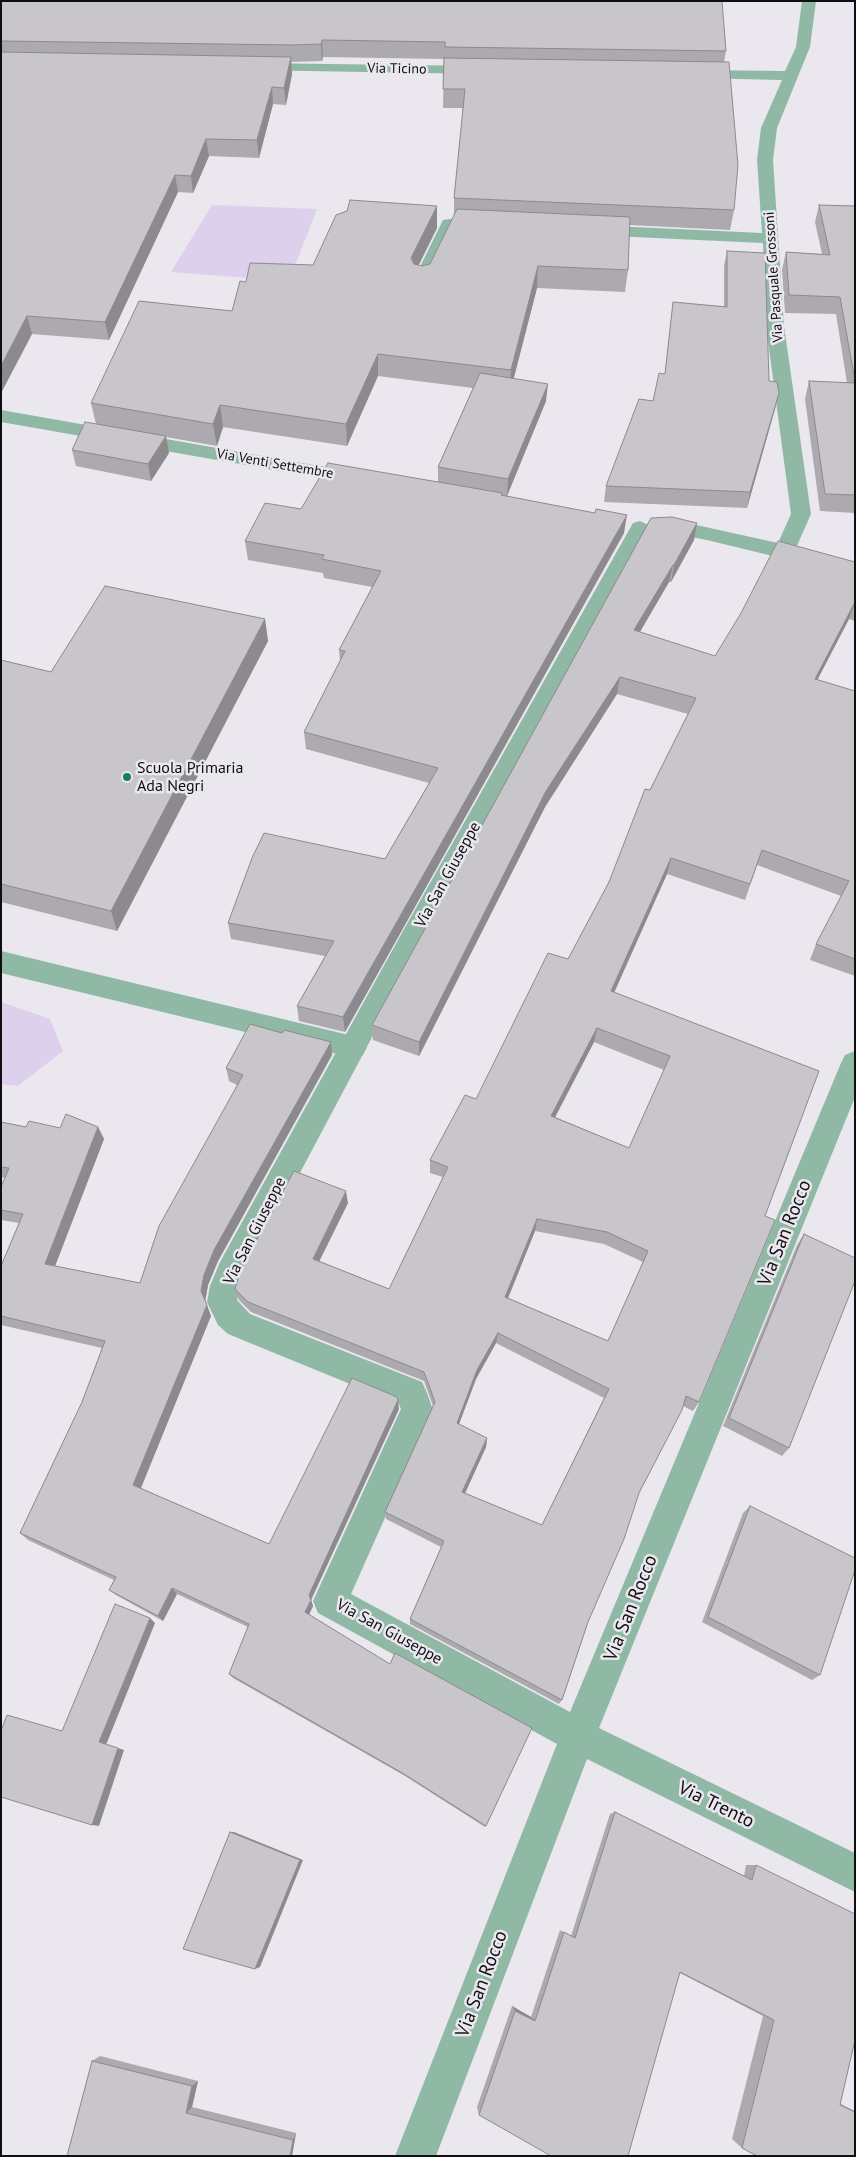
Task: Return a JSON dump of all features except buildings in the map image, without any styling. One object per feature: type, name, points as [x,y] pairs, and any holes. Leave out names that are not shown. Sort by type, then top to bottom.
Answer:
[{"type":"street","name":"Via Pasquale Grossoni","points":[[785,550],[802,514],[775,326],[765,160],[770,128],[777,106],[792,76],[803,47],[812,3]]},
{"type":"street","name":"Via Ticino","points":[[238,66],[496,71]]},
{"type":"street","points":[[683,74],[792,76]]},
{"type":"street","points":[[422,281],[449,224],[508,226]]},
{"type":"street","points":[[576,229],[771,238]]},
{"type":"street","name":"Via Venti Settembre","points":[[1,416],[375,481]]},
{"type":"street","name":"Via San Giuseppe","points":[[578,1736],[330,1601],[417,1410],[411,1393],[239,1324],[229,1315],[222,1302],[224,1286],[630,526],[669,526],[785,550]]},
{"type":"street","points":[[785,550],[855,569]]},
{"type":"street","points":[[1,962],[353,1047]]},
{"type":"street","name":"Via San Rocco","points":[[415,2156],[578,1736],[855,1063]]},
{"type":"street","name":"Via Trento","points":[[578,1736],[855,1874]]},
{"type":"shaded area","points":[[212,205],[317,209],[289,281],[171,272]]},
{"type":"shaded area","points":[[1,1002],[50,1019],[63,1051],[18,1086],[1,1084]]},
{"type":"place","name":"Scuola Primaria Ada Negri","points":[[127,777]]}]
